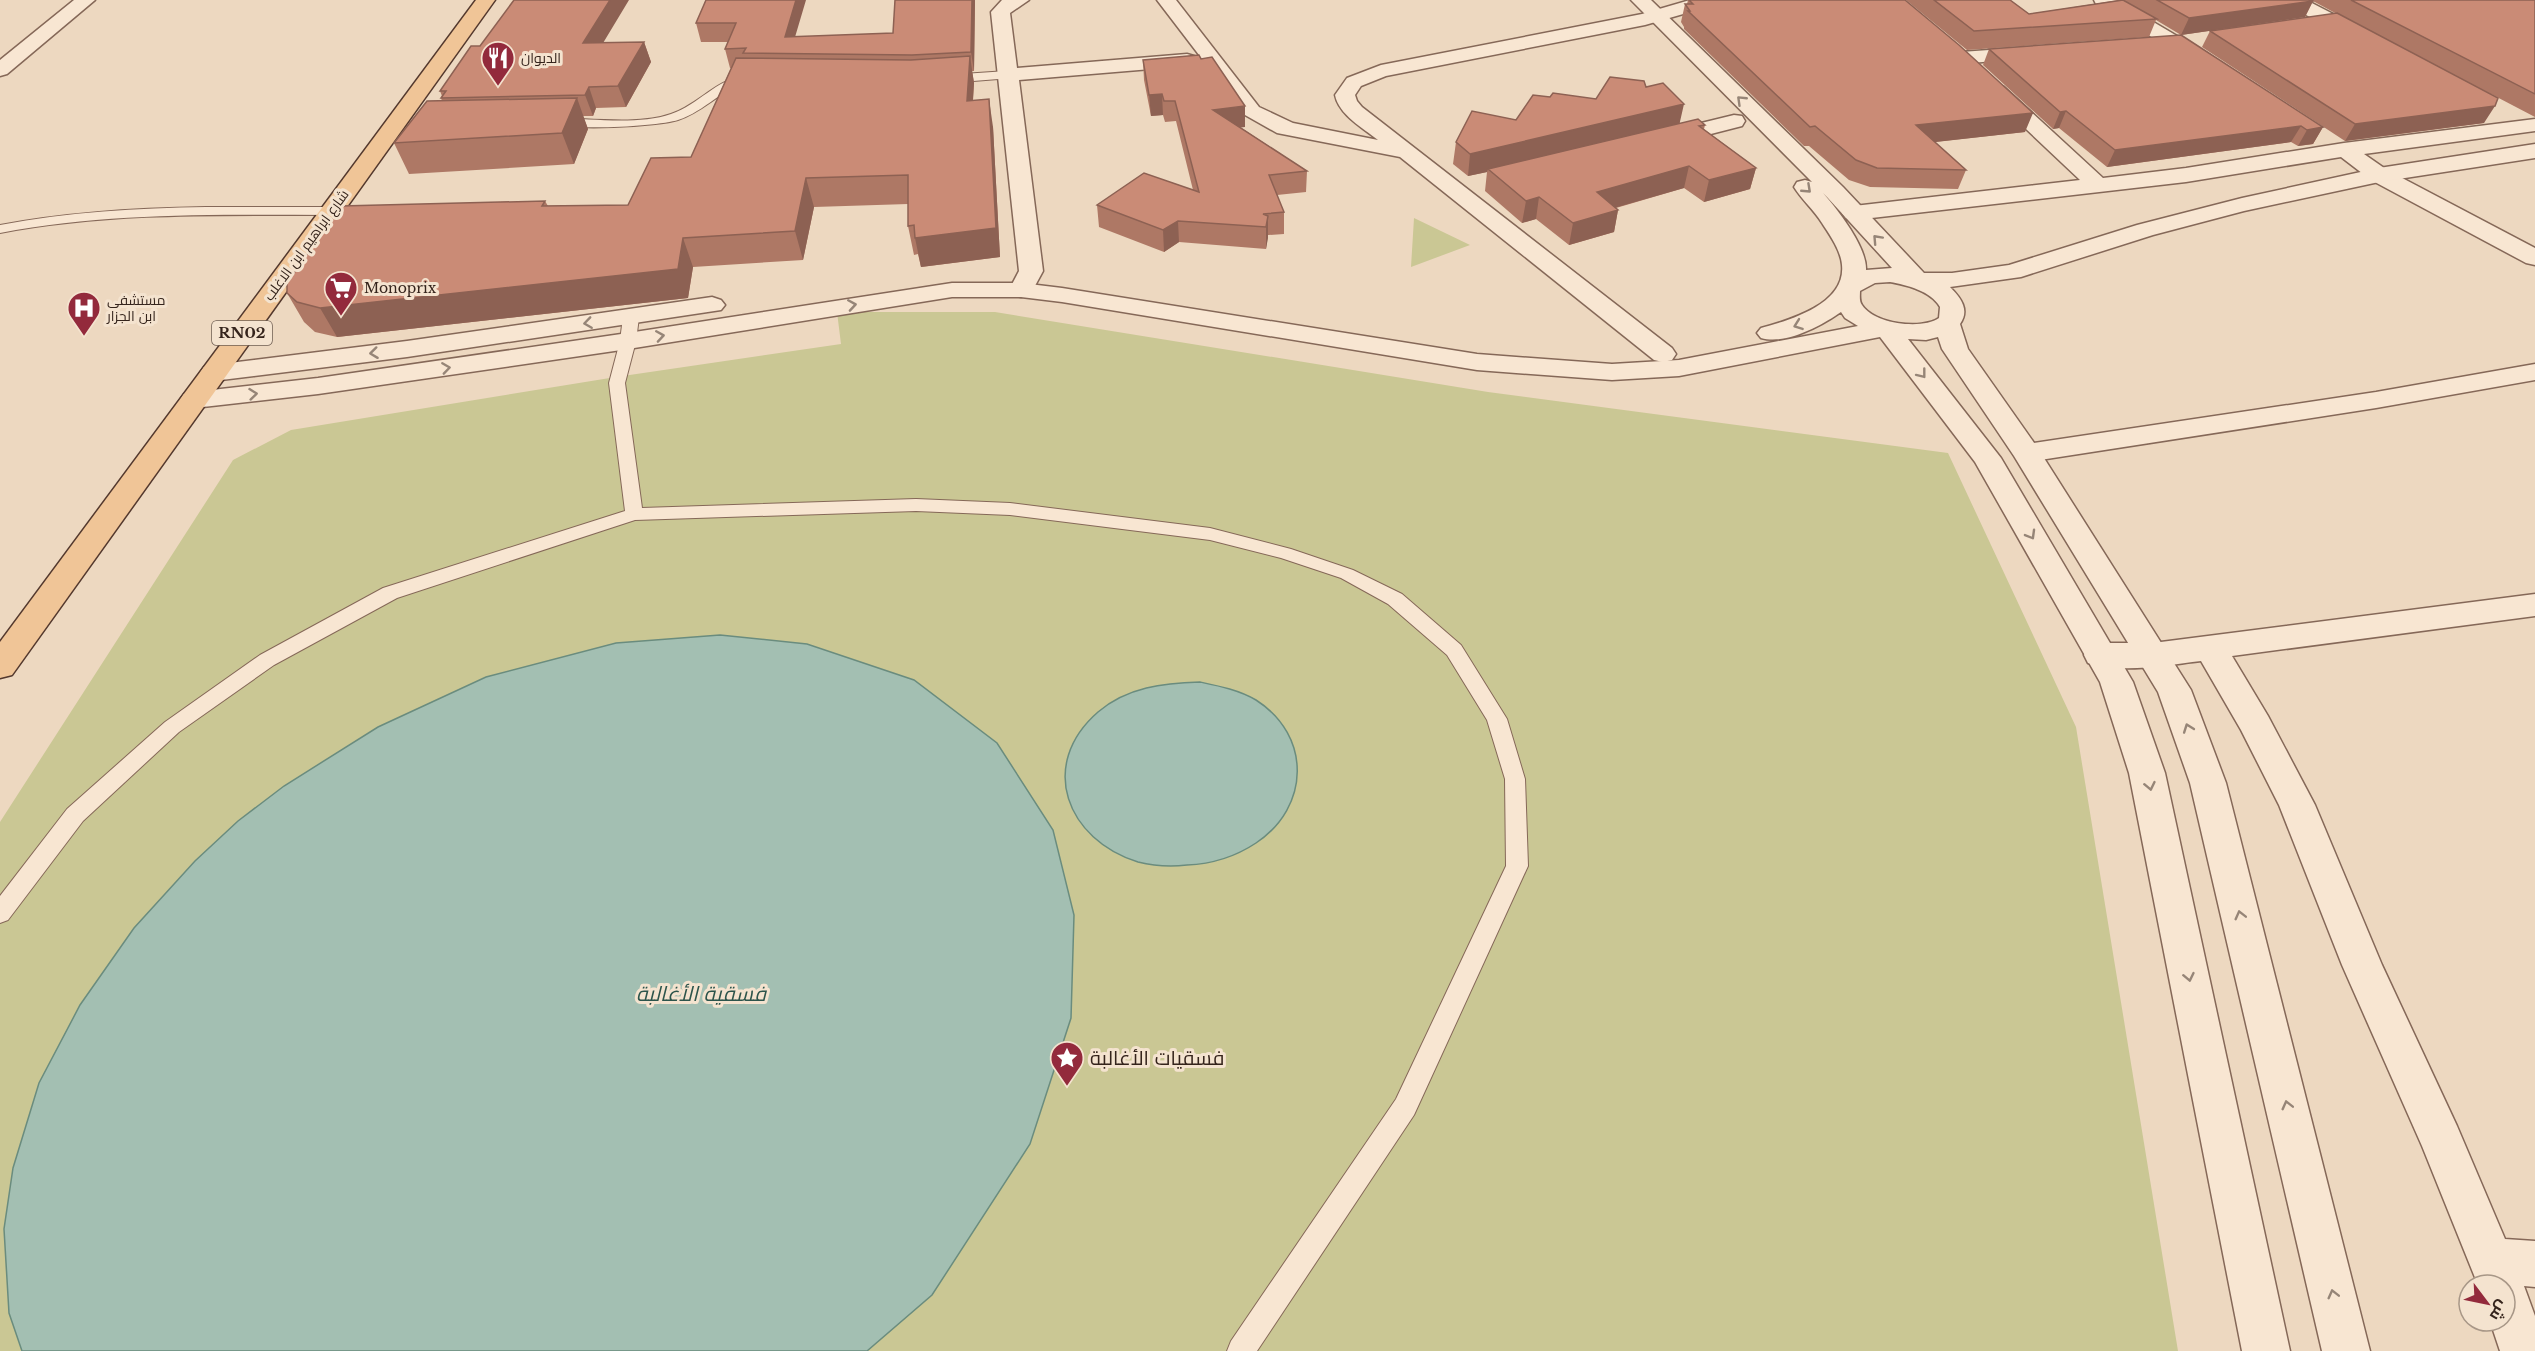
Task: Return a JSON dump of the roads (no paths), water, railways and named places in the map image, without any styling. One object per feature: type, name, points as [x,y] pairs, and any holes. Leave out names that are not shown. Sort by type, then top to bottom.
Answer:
[{"type":"main road","name":"شارع ابراهيم ابن الاغلب","points":[[0,666],[331,211],[404,125],[486,0]]},
{"type":"street","points":[[0,70],[86,0]]},
{"type":"street","points":[[1020,0],[1009,4],[1000,12],[1006,75],[1019,159],[1026,280]]},
{"type":"street","points":[[1166,0],[1252,111],[1268,121],[1305,134],[1406,152]]},
{"type":"street","points":[[1616,0],[1643,12],[1854,213],[1918,281],[1947,298],[1955,349],[2027,453],[2174,690],[2208,783],[2346,1351]]},
{"type":"street","points":[[1663,354],[1406,152],[1347,103],[1345,95],[1354,82],[1380,71],[1643,12],[1711,0]]},
{"type":"street","points":[[2103,0],[2217,68]]},
{"type":"street","points":[[2292,0],[2383,47]]},
{"type":"street","points":[[1643,12],[1734,121],[1814,196],[1844,242],[1854,265],[1849,303],[1857,313],[1886,328],[1987,458],[2116,682],[2147,772],[2266,1351]]},
{"type":"street","points":[[2299,26],[2332,21]]},
{"type":"street","points":[[2144,45],[2211,38]]},
{"type":"street","points":[[1944,43],[2098,185]]},
{"type":"street","points":[[1961,58],[2052,51]]},
{"type":"street","points":[[1006,75],[1210,59]]},
{"type":"street","points":[[2497,108],[2533,126]]},
{"type":"street","points":[[1644,144],[1734,121]]},
{"type":"street","points":[[1854,213],[2271,163],[2344,150],[2533,126]]},
{"type":"street","points":[[2314,131],[2379,175],[2535,258]]},
{"type":"street","points":[[213,373],[406,349],[629,329],[1026,280],[1081,276],[1539,350],[1589,355],[1663,354],[1717,346],[1783,330],[1813,319],[1831,309],[1860,279],[1890,275],[1918,281],[1952,280],[2012,272],[2145,230],[2253,203],[2379,175],[2535,151]]},
{"type":"street","points":[[1454,189],[1477,184]]},
{"type":"street","points":[[1026,280],[1477,362],[1612,372],[1679,368],[1886,328],[1922,332],[1936,330],[1975,293],[2012,272]]},
{"type":"street","points":[[194,400],[318,386],[629,329]]},
{"type":"street","points":[[2027,453],[2376,400],[2535,372]]},
{"type":"street","points":[[2100,654],[2153,656],[2535,605]]},
{"type":"street","points":[[2211,649],[2256,725],[2297,805],[2362,965],[2442,1141],[2508,1273]]},
{"type":"street","points":[[2517,1316],[2524,1351]]},
{"type":"lane","points":[[939,80],[1006,75]]},
{"type":"lane","points":[[548,123],[656,121],[672,118],[690,110],[725,85],[738,79],[759,77]]},
{"type":"lane","points":[[0,229],[85,214],[331,211]]},
{"type":"lane","points":[[629,329],[617,383],[634,513]]},
{"type":"lane","points":[[0,913],[75,815],[172,727],[267,660],[390,593],[634,513],[916,505],[1010,509],[1210,534],[1285,553],[1347,574],[1395,599],[1454,650],[1497,719],[1515,779],[1517,866],[1405,1107],[1241,1351]]},
{"type":"water","name":"فسقية الأغالبة","points":[[720,635],[807,644],[914,680],[997,743],[1053,830],[1074,915],[1071,1018],[1030,1144],[932,1295],[867,1351],[22,1351],[9,1313],[4,1229],[13,1168],[39,1083],[80,1005],[134,928],[195,861],[238,821],[284,786],[378,727],[486,677],[616,643]]},
{"type":"water","points":[[1200,682],[1229,689],[1256,700],[1274,715],[1287,732],[1295,752],[1297,772],[1294,791],[1287,811],[1274,828],[1256,843],[1240,852],[1223,859],[1196,864],[1163,866],[1138,862],[1113,851],[1093,837],[1078,819],[1068,799],[1065,777],[1069,755],[1079,733],[1098,712],[1121,697],[1160,685]]},
{"type":"place","name":"الديوان","points":[[498,87]]},
{"type":"place","name":"Monoprix","points":[[341,317]]},
{"type":"place","name":"مستشفى ابن الجزار","points":[[84,337]]},
{"type":"place","name":"فسقيات الأغالبة","points":[[1067,1087]]}]
